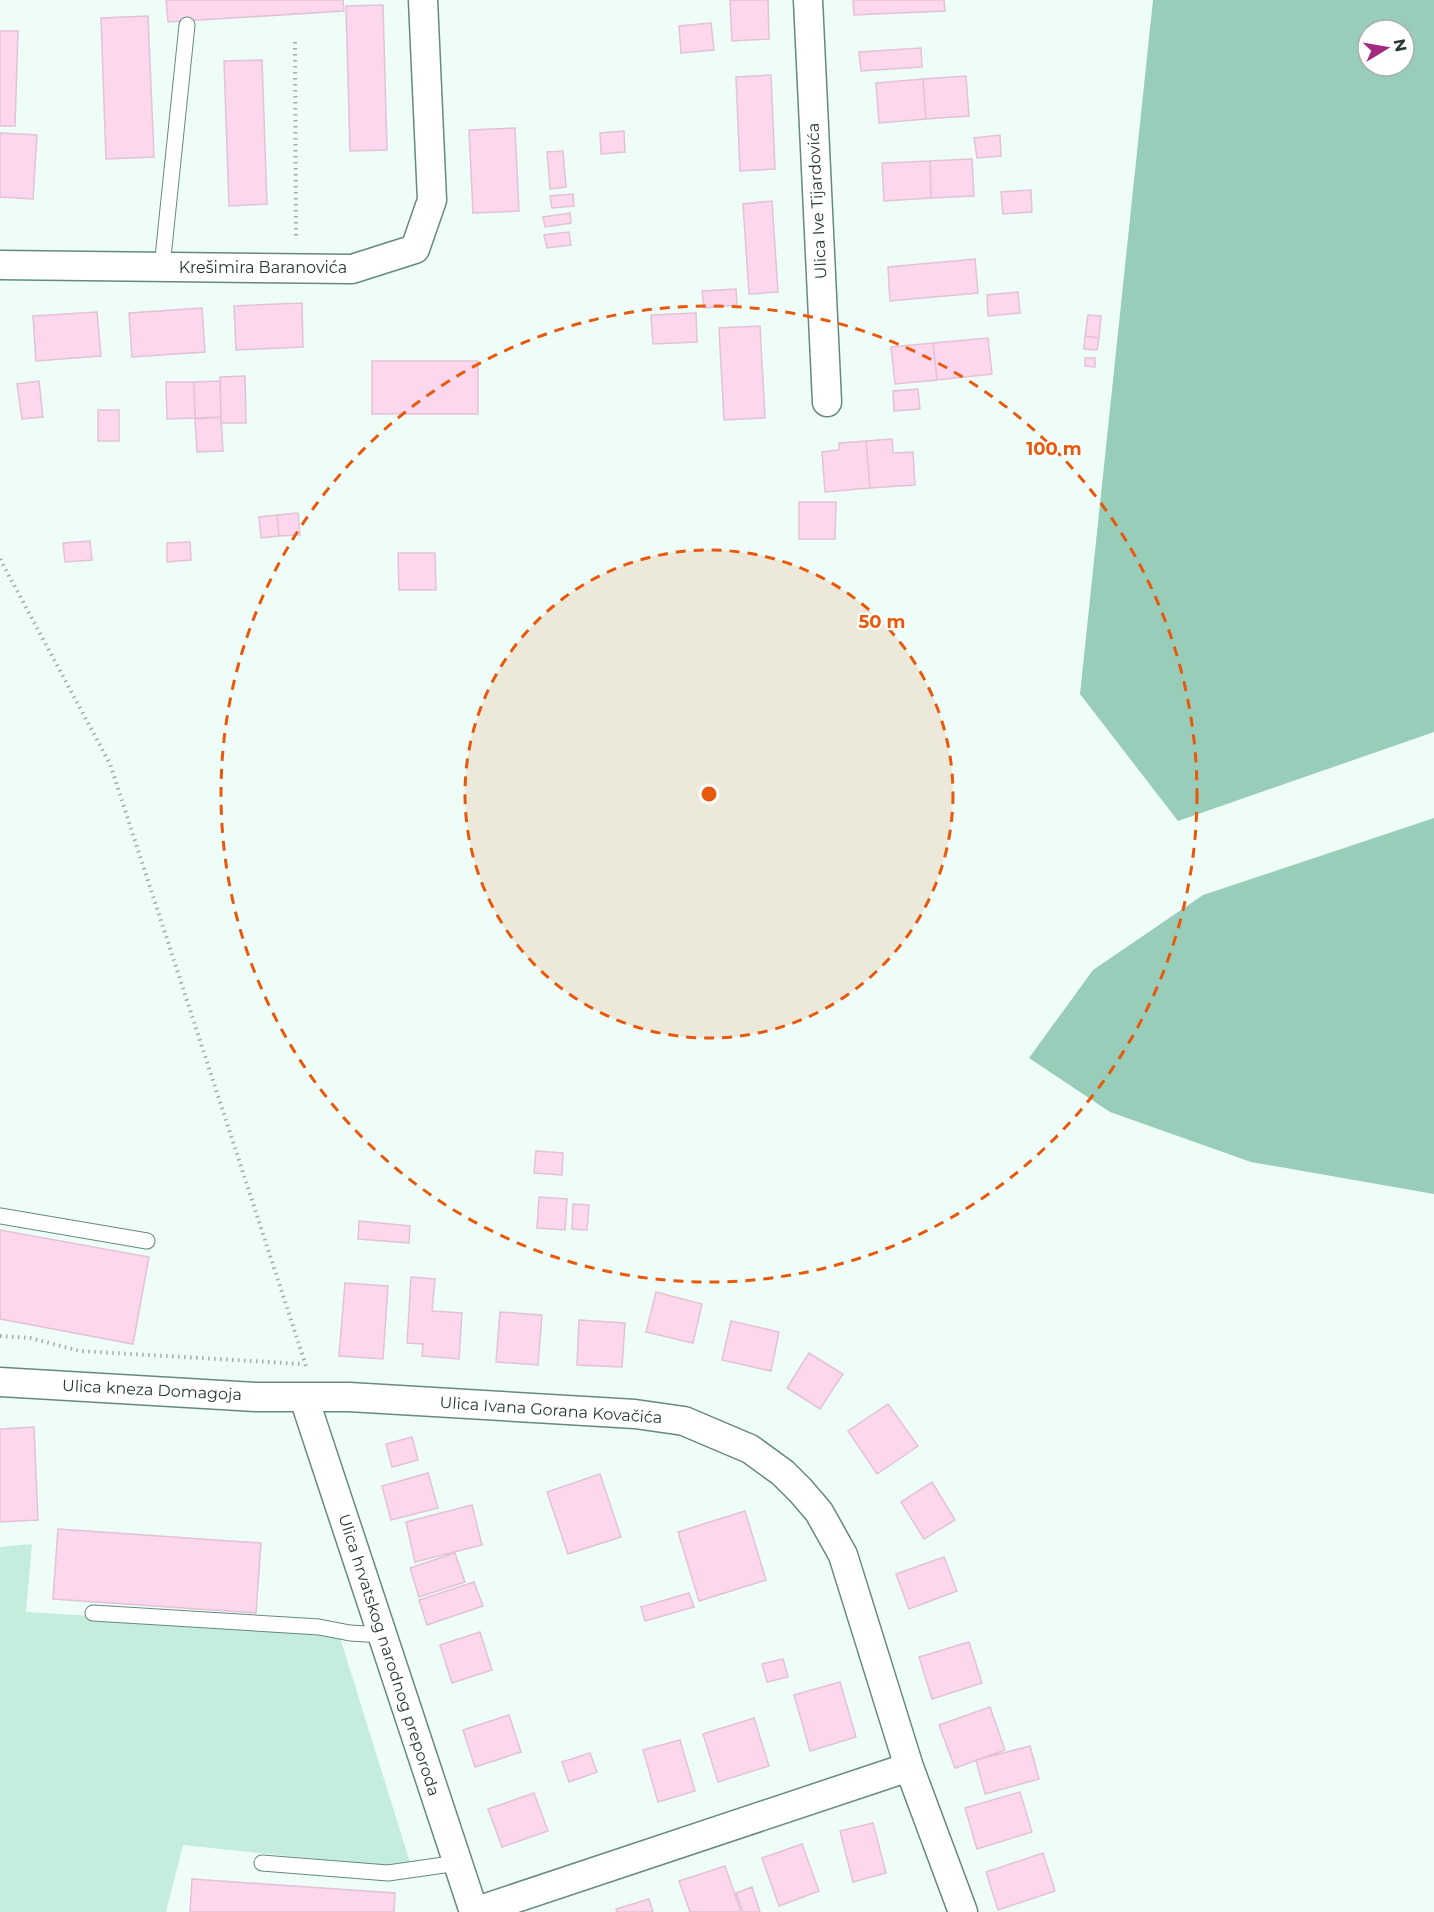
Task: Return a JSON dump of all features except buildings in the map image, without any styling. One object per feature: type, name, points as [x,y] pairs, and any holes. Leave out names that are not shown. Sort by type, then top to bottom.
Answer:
[{"type":"street","name":"Krešimira Baranovića","points":[[0,265],[352,269],[415,249],[432,200],[423,0]]},
{"type":"street","name":"Ulica Ive Tijardovića","points":[[808,0],[827,402]]},
{"type":"street","name":"Ulica kneza Domagoja","points":[[0,1382],[304,1398]]},
{"type":"street","name":"Ulica hrvatskog narodnog preporoda","points":[[304,1398],[474,1912]]},
{"type":"street","name":"Ulica Ivana Gorana Kovačića","points":[[304,1398],[404,1400],[664,1417],[712,1431],[750,1449],[783,1473],[801,1491],[833,1535],[843,1555],[909,1767],[963,1912]]},
{"type":"street","points":[[474,1912],[909,1767]]},
{"type":"lane","points":[[162,267],[187,25]]},
{"type":"lane","points":[[0,1216],[147,1241]]},
{"type":"lane","points":[[93,1613],[319,1627],[382,1635]]},
{"type":"lane","points":[[262,1863],[388,1874],[458,1863]]},
{"type":"path","points":[[295,42],[297,268]]},
{"type":"path","points":[[0,559],[110,764],[305,1364],[307,1382],[304,1398]]},
{"type":"path","points":[[0,1336],[30,1338],[80,1351],[305,1364]]},
{"type":"green space","points":[[1153,0],[1434,0],[1434,732],[1178,821],[1080,694]]},
{"type":"green space","points":[[1434,818],[1434,1194],[1251,1162],[1110,1112],[1029,1058],[1093,970],[1203,895]]},
{"type":"green space","points":[[32,1544],[26,1612],[338,1631],[412,1869],[183,1845],[166,1912],[0,1912],[0,1547]]}]
